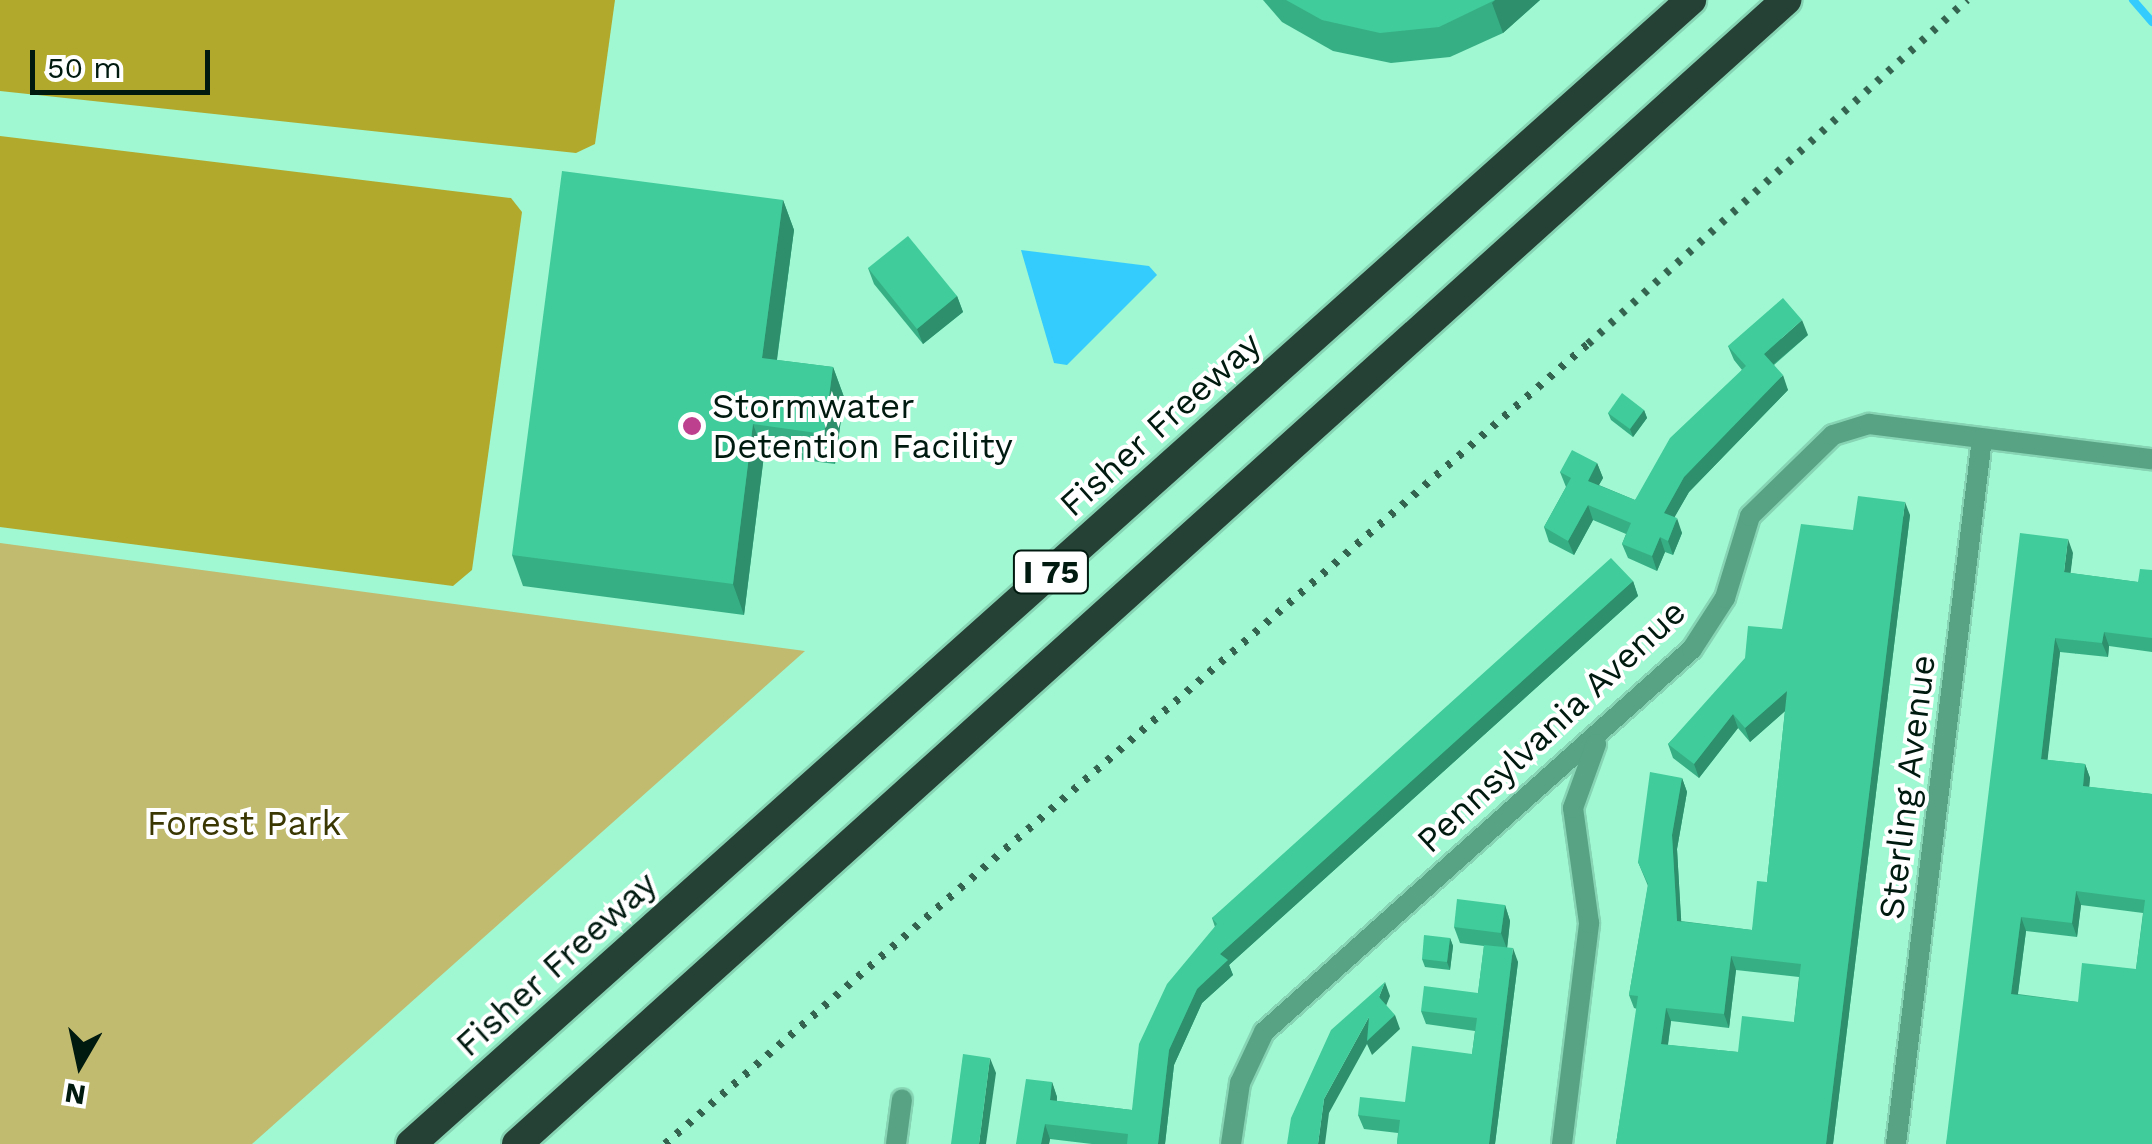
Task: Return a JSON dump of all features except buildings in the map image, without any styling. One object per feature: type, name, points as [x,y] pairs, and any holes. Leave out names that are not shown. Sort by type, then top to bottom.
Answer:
[{"type":"highway","name":"Fisher Freeway","points":[[412,1144],[1690,0]]},
{"type":"highway","name":"I 75","points":[[518,1144],[1786,0]]},
{"type":"street","name":"Pennsylvania Avenue","points":[[1231,1144],[1252,1053],[1276,1018],[1620,715],[1704,635],[1750,516],[1833,435],[1869,424],[2152,459]]},
{"type":"street","name":"Sterling Avenue","points":[[1896,1144],[1982,439]]},
{"type":"street","points":[[1562,1144],[1589,923],[1573,808],[1594,747],[1620,715]]},
{"type":"street","points":[[896,1144],[902,1099]]},
{"type":"green space","name":"Forest Park","points":[[0,543],[805,651],[252,1144],[0,1144]]},
{"type":"shaded area","points":[[0,0],[615,0],[595,144],[576,153],[0,91]]},
{"type":"shaded area","points":[[0,136],[511,198],[522,212],[472,570],[453,586],[0,527]]},
{"type":"water","points":[[1021,250],[1149,266],[1157,275],[1067,365],[1054,363]]},
{"type":"waterway","points":[[2133,0],[2152,22]]},
{"type":"railway","points":[[665,1144],[1588,344],[1967,0]]},
{"type":"place","name":"Stormwater Detention Facility","points":[[692,426]]}]
